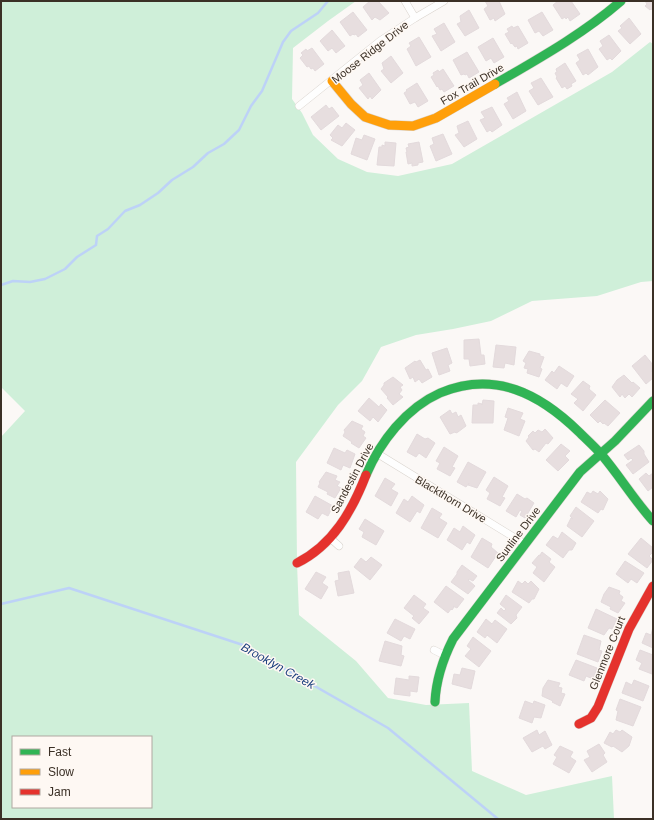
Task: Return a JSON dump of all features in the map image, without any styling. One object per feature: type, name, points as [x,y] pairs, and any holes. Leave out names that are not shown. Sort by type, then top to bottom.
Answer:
[{"type":"street","points":[[405,1],[415,18]]},
{"type":"street","name":"Moose Ridge Drive","points":[[299,106],[380,42],[415,18],[444,1]]},
{"type":"street","name":"Fox Trail Drive","points":[[332,81],[351,104],[365,117],[390,125],[413,126],[436,118],[509,76],[580,33],[599,20],[621,1]]},
{"type":"street","name":"Sandestin Drive","points":[[297,563],[312,555],[330,538],[342,523],[353,506],[385,442],[408,416],[431,398],[457,387],[472,384],[486,383],[516,388],[541,400],[574,426],[600,454],[653,521]]},
{"type":"street","name":"Sunline Drive","points":[[435,702],[437,680],[444,655],[453,639],[580,472],[623,434],[653,401]]},
{"type":"street","name":"Blackthorn Drive","points":[[378,454],[525,544]]},
{"type":"street","points":[[330,538],[339,546]]},
{"type":"street","name":"Glenmore Court","points":[[579,724],[591,718],[598,707],[628,630],[653,586]]},
{"type":"street","points":[[434,650],[444,655]]},
{"type":"green space","points":[[1,1],[356,1],[293,48],[292,99],[302,113],[313,135],[338,159],[367,172],[398,176],[452,164],[612,72],[650,42],[653,44],[653,281],[641,282],[597,296],[532,301],[491,321],[416,335],[381,347],[362,381],[338,405],[296,462],[299,615],[356,661],[388,698],[426,705],[469,703],[472,771],[526,795],[612,776],[614,819],[1,819],[1,437],[25,411],[1,387]]},
{"type":"building","points":[[370,1],[378,1],[389,13],[380,20],[375,17],[372,20],[363,7]]},
{"type":"building","points":[[485,1],[499,1],[505,14],[495,21],[494,18],[490,20],[484,9],[488,6]]},
{"type":"building","points":[[558,1],[571,1],[580,14],[570,21],[568,17],[566,19],[565,17],[562,19],[553,5]]},
{"type":"building","points":[[645,1],[653,1],[653,10],[650,10],[645,6],[647,4]]},
{"type":"building","points":[[469,10],[479,28],[465,36],[457,24],[461,22],[460,16]]},
{"type":"building","points":[[353,12],[367,30],[358,37],[356,34],[350,36],[340,22]]},
{"type":"building","points":[[542,12],[553,30],[543,36],[539,31],[535,33],[528,20]]},
{"type":"building","points":[[629,18],[641,34],[630,44],[618,31],[622,28],[620,26]]},
{"type":"building","points":[[444,23],[455,42],[441,51],[432,36],[437,34],[434,29]]},
{"type":"building","points":[[512,26],[513,28],[518,26],[528,43],[518,49],[517,46],[515,47],[512,43],[511,44],[505,34],[509,32],[507,29]]},
{"type":"building","points":[[332,30],[345,46],[336,53],[332,48],[328,51],[320,41]]},
{"type":"building","points":[[609,35],[621,51],[612,60],[610,58],[607,60],[599,49],[603,46],[600,41]]},
{"type":"building","points":[[419,37],[431,57],[416,66],[407,49],[411,46],[409,43]]},
{"type":"building","points":[[493,38],[504,57],[494,63],[491,58],[486,61],[478,47]]},
{"type":"building","points":[[312,48],[324,64],[315,71],[309,66],[307,67],[300,58],[303,55],[301,53],[306,49],[307,51]]},
{"type":"building","points":[[588,49],[598,67],[588,75],[586,73],[583,75],[576,63],[580,60],[577,55]]},
{"type":"building","points":[[467,52],[479,72],[469,78],[467,74],[461,75],[453,60]]},
{"type":"building","points":[[391,56],[403,73],[391,83],[381,71],[384,69],[382,63]]},
{"type":"building","points":[[565,63],[576,81],[567,89],[565,86],[562,88],[556,78],[555,73],[557,72],[556,69]]},
{"type":"building","points":[[443,69],[454,86],[444,92],[442,89],[440,90],[438,86],[437,87],[431,77],[434,75],[433,73],[438,70],[439,72]]},
{"type":"building","points":[[369,73],[381,90],[372,99],[370,96],[368,99],[359,88],[363,85],[360,80]]},
{"type":"building","points":[[541,78],[553,97],[538,105],[529,91],[534,88],[531,83]]},
{"type":"building","points":[[417,83],[428,101],[418,107],[415,102],[410,104],[404,93]]},
{"type":"building","points":[[517,92],[526,111],[513,119],[504,104],[509,101],[507,98]]},
{"type":"building","points":[[326,105],[329,109],[332,107],[339,116],[321,130],[311,117]]},
{"type":"building","points":[[492,107],[502,125],[492,132],[490,130],[487,132],[480,120],[485,118],[481,112]]},
{"type":"building","points":[[468,121],[477,139],[464,147],[455,135],[459,133],[457,126]]},
{"type":"building","points":[[346,123],[355,130],[342,146],[331,140],[333,138],[330,135],[338,125],[342,128]]},
{"type":"building","points":[[443,134],[452,154],[436,161],[430,146],[434,144],[432,138]]},
{"type":"building","points":[[364,135],[375,139],[367,160],[351,154],[356,138],[362,140]]},
{"type":"building","points":[[385,142],[396,143],[394,166],[377,165],[379,147],[382,147],[382,145],[385,146]]},
{"type":"building","points":[[419,142],[423,162],[412,166],[412,163],[408,164],[406,148],[409,147],[408,144]]},
{"type":"building","points":[[479,339],[481,355],[484,355],[485,364],[470,366],[469,359],[464,359],[464,340]]},
{"type":"building","points":[[496,345],[516,347],[514,365],[505,363],[504,368],[493,367]]},
{"type":"building","points":[[447,348],[452,363],[448,365],[450,371],[439,375],[432,353]]},
{"type":"building","points":[[529,351],[540,354],[540,356],[544,357],[540,368],[542,369],[539,377],[527,373],[528,369],[524,368],[526,363],[523,361]]},
{"type":"building","points":[[645,355],[653,365],[653,369],[651,371],[653,373],[653,378],[646,384],[632,366]]},
{"type":"building","points":[[420,360],[426,370],[428,369],[432,377],[422,383],[419,379],[415,382],[413,377],[410,379],[405,368],[415,361]]},
{"type":"building","points":[[559,366],[574,376],[567,387],[561,383],[557,389],[545,380],[552,371],[554,373]]},
{"type":"building","points":[[624,375],[640,388],[632,397],[629,394],[625,398],[622,394],[620,397],[612,387],[617,380]]},
{"type":"building","points":[[393,377],[403,385],[400,387],[402,390],[399,394],[403,397],[393,405],[381,389],[384,383]]},
{"type":"building","points":[[583,381],[590,386],[589,389],[596,395],[583,411],[574,403],[578,399],[571,394]]},
{"type":"building","points":[[369,398],[379,407],[381,404],[387,410],[378,422],[373,417],[370,421],[358,411]]},
{"type":"building","points":[[483,400],[494,401],[493,423],[472,423],[473,405],[478,405],[478,403],[482,405]]},
{"type":"building","points":[[605,400],[620,413],[608,426],[600,421],[598,423],[590,415]]},
{"type":"building","points":[[508,408],[523,413],[520,419],[525,421],[519,436],[504,430],[508,418],[505,417]]},
{"type":"building","points":[[450,410],[452,414],[456,412],[458,417],[461,415],[466,426],[456,433],[450,434],[440,417]]},
{"type":"building","points":[[352,421],[363,426],[361,429],[365,432],[363,436],[366,438],[359,448],[343,436],[345,432],[344,430]]},
{"type":"building","points":[[545,429],[553,438],[548,444],[546,443],[539,452],[535,449],[533,450],[526,441],[529,437],[528,436],[533,431],[535,433],[538,430],[542,432]]},
{"type":"building","points":[[417,434],[425,439],[428,438],[435,443],[426,458],[419,453],[416,457],[407,452]]},
{"type":"building","points":[[561,444],[570,451],[565,456],[569,460],[558,471],[546,460]]},
{"type":"building","points":[[639,445],[644,451],[644,454],[649,462],[633,474],[626,465],[633,460],[631,458],[628,460],[624,455]]},
{"type":"building","points":[[444,447],[458,456],[452,467],[455,468],[450,476],[437,469],[440,463],[436,461]]},
{"type":"building","points":[[334,448],[345,453],[347,450],[355,454],[350,468],[343,465],[341,470],[327,463]]},
{"type":"building","points":[[468,462],[486,472],[477,488],[468,485],[469,483],[466,487],[457,482]]},
{"type":"building","points":[[326,472],[337,476],[335,480],[340,482],[337,486],[341,488],[335,498],[327,494],[328,492],[318,487],[319,482]]},
{"type":"building","points":[[646,473],[649,476],[653,473],[653,487],[648,491],[639,479]]},
{"type":"building","points":[[494,477],[508,486],[502,497],[505,498],[500,506],[487,499],[490,493],[486,490]]},
{"type":"building","points":[[385,478],[395,484],[391,489],[398,493],[391,506],[375,496]]},
{"type":"building","points":[[593,491],[598,494],[600,491],[608,499],[603,510],[601,509],[598,513],[581,502],[587,492],[591,494]]},
{"type":"building","points":[[517,494],[534,503],[525,518],[520,515],[522,511],[520,510],[516,517],[506,511]]},
{"type":"building","points":[[315,496],[333,506],[328,516],[322,513],[318,519],[306,512]]},
{"type":"building","points":[[412,496],[424,505],[420,513],[417,511],[410,522],[396,513],[404,499],[408,502]]},
{"type":"building","points":[[576,507],[594,521],[582,537],[567,526],[571,518],[573,519],[570,516]]},
{"type":"building","points":[[432,508],[442,514],[439,518],[447,523],[438,538],[421,528]]},
{"type":"building","points":[[365,519],[384,531],[376,545],[362,537],[364,532],[359,529]]},
{"type":"building","points":[[463,526],[475,535],[470,544],[467,542],[462,550],[447,540],[454,528],[460,532]]},
{"type":"building","points":[[562,532],[576,543],[572,550],[569,550],[563,558],[546,545],[553,536],[558,539]]},
{"type":"building","points":[[482,538],[492,544],[491,547],[498,553],[488,568],[471,557]]},
{"type":"building","points":[[641,538],[653,548],[653,552],[649,556],[653,560],[647,568],[628,554]]},
{"type":"building","points":[[542,552],[551,559],[549,562],[555,567],[544,582],[533,573],[537,567],[532,563],[539,555],[541,556],[540,555]]},
{"type":"building","points":[[371,557],[382,565],[370,580],[354,567],[361,558],[366,562]]},
{"type":"building","points":[[625,561],[644,573],[637,583],[631,579],[628,583],[616,574]]},
{"type":"building","points":[[462,565],[477,576],[473,581],[468,580],[475,586],[468,594],[451,582]]},
{"type":"building","points":[[349,571],[354,593],[338,596],[335,581],[339,580],[338,573]]},
{"type":"building","points":[[316,572],[326,577],[322,583],[328,587],[321,599],[305,589]]},
{"type":"building","points":[[518,581],[522,584],[525,581],[528,584],[531,581],[539,589],[534,599],[532,599],[529,603],[512,592]]},
{"type":"building","points":[[446,586],[464,599],[457,608],[453,606],[454,607],[452,610],[451,609],[448,613],[434,602]]},
{"type":"building","points":[[609,587],[620,591],[619,594],[623,597],[621,601],[625,603],[618,613],[610,609],[611,607],[601,602]]},
{"type":"building","points":[[414,595],[426,604],[423,608],[429,612],[419,624],[412,618],[414,616],[404,608]]},
{"type":"building","points":[[506,595],[522,607],[516,615],[517,618],[511,624],[497,613],[501,608],[504,611],[506,609],[500,604]]},
{"type":"building","points":[[596,609],[617,619],[612,629],[609,628],[604,635],[588,628]]},
{"type":"building","points":[[395,619],[415,629],[410,639],[404,636],[401,641],[387,633]]},
{"type":"building","points":[[486,619],[492,624],[495,620],[507,629],[497,643],[487,635],[485,638],[477,632]]},
{"type":"building","points":[[653,627],[653,648],[642,643],[646,633],[651,635]]},
{"type":"building","points":[[584,635],[601,641],[599,650],[602,651],[598,662],[577,654]]},
{"type":"building","points":[[473,637],[491,651],[479,667],[465,656],[471,649],[467,646]]},
{"type":"building","points":[[385,641],[402,646],[401,655],[404,656],[401,666],[379,661]]},
{"type":"building","points":[[640,650],[653,655],[652,674],[639,669],[642,663],[636,660]]},
{"type":"building","points":[[576,660],[597,668],[593,679],[586,676],[584,681],[569,675]]},
{"type":"building","points":[[462,668],[475,671],[471,689],[452,684],[454,674],[460,675]]},
{"type":"building","points":[[409,676],[419,677],[417,692],[410,691],[410,696],[394,694],[396,678],[409,680]]},
{"type":"building","points":[[548,680],[560,683],[558,687],[562,688],[561,693],[565,694],[560,706],[542,696],[543,688]]},
{"type":"building","points":[[634,680],[649,686],[643,701],[622,693],[626,682],[632,685]]},
{"type":"building","points":[[620,699],[641,707],[633,726],[616,720],[618,711],[616,710]]},
{"type":"building","points":[[525,701],[533,704],[534,701],[545,705],[541,718],[534,717],[532,723],[519,718]]},
{"type":"building","points":[[537,730],[539,735],[545,731],[552,745],[545,749],[543,746],[532,752],[523,738]]},
{"type":"building","points":[[616,730],[620,732],[622,730],[632,737],[629,746],[622,752],[613,746],[612,747],[604,743],[610,732],[613,734]]},
{"type":"building","points":[[599,744],[605,753],[603,755],[607,762],[592,772],[584,760],[590,757],[587,751]]},
{"type":"building","points":[[560,746],[573,752],[570,757],[576,761],[569,773],[553,764],[557,757],[554,755]]},
{"type":"waterway","points":[[1,285],[13,281],[30,282],[45,279],[65,269],[77,257],[96,245],[97,236],[108,229],[125,211],[140,205],[158,193],[172,180],[193,167],[208,153],[224,144],[239,130],[251,106],[262,91],[283,42],[291,31],[318,13],[328,1]]},
{"type":"waterway","name":"Brooklyn Creek","points":[[1,604],[69,588],[243,645],[388,728],[498,819]]},
{"type":"traffic: fast","points":[[495,84],[576,35],[621,1]]},
{"type":"traffic: fast","points":[[366,475],[379,450],[396,427],[405,417],[428,399],[440,393],[460,387],[479,384],[498,385],[516,390],[532,397],[564,418],[601,454],[639,505],[653,521]]},
{"type":"traffic: fast","points":[[435,702],[441,669],[453,639],[580,472],[615,441],[653,401]]},
{"type":"traffic: slow","points":[[332,81],[351,104],[365,117],[389,125],[413,126],[436,118],[495,84]]},
{"type":"traffic: jam","points":[[297,563],[310,556],[321,547],[340,526],[348,514],[366,475]]},
{"type":"traffic: jam","points":[[579,724],[591,718],[598,707],[629,629],[653,586]]}]
